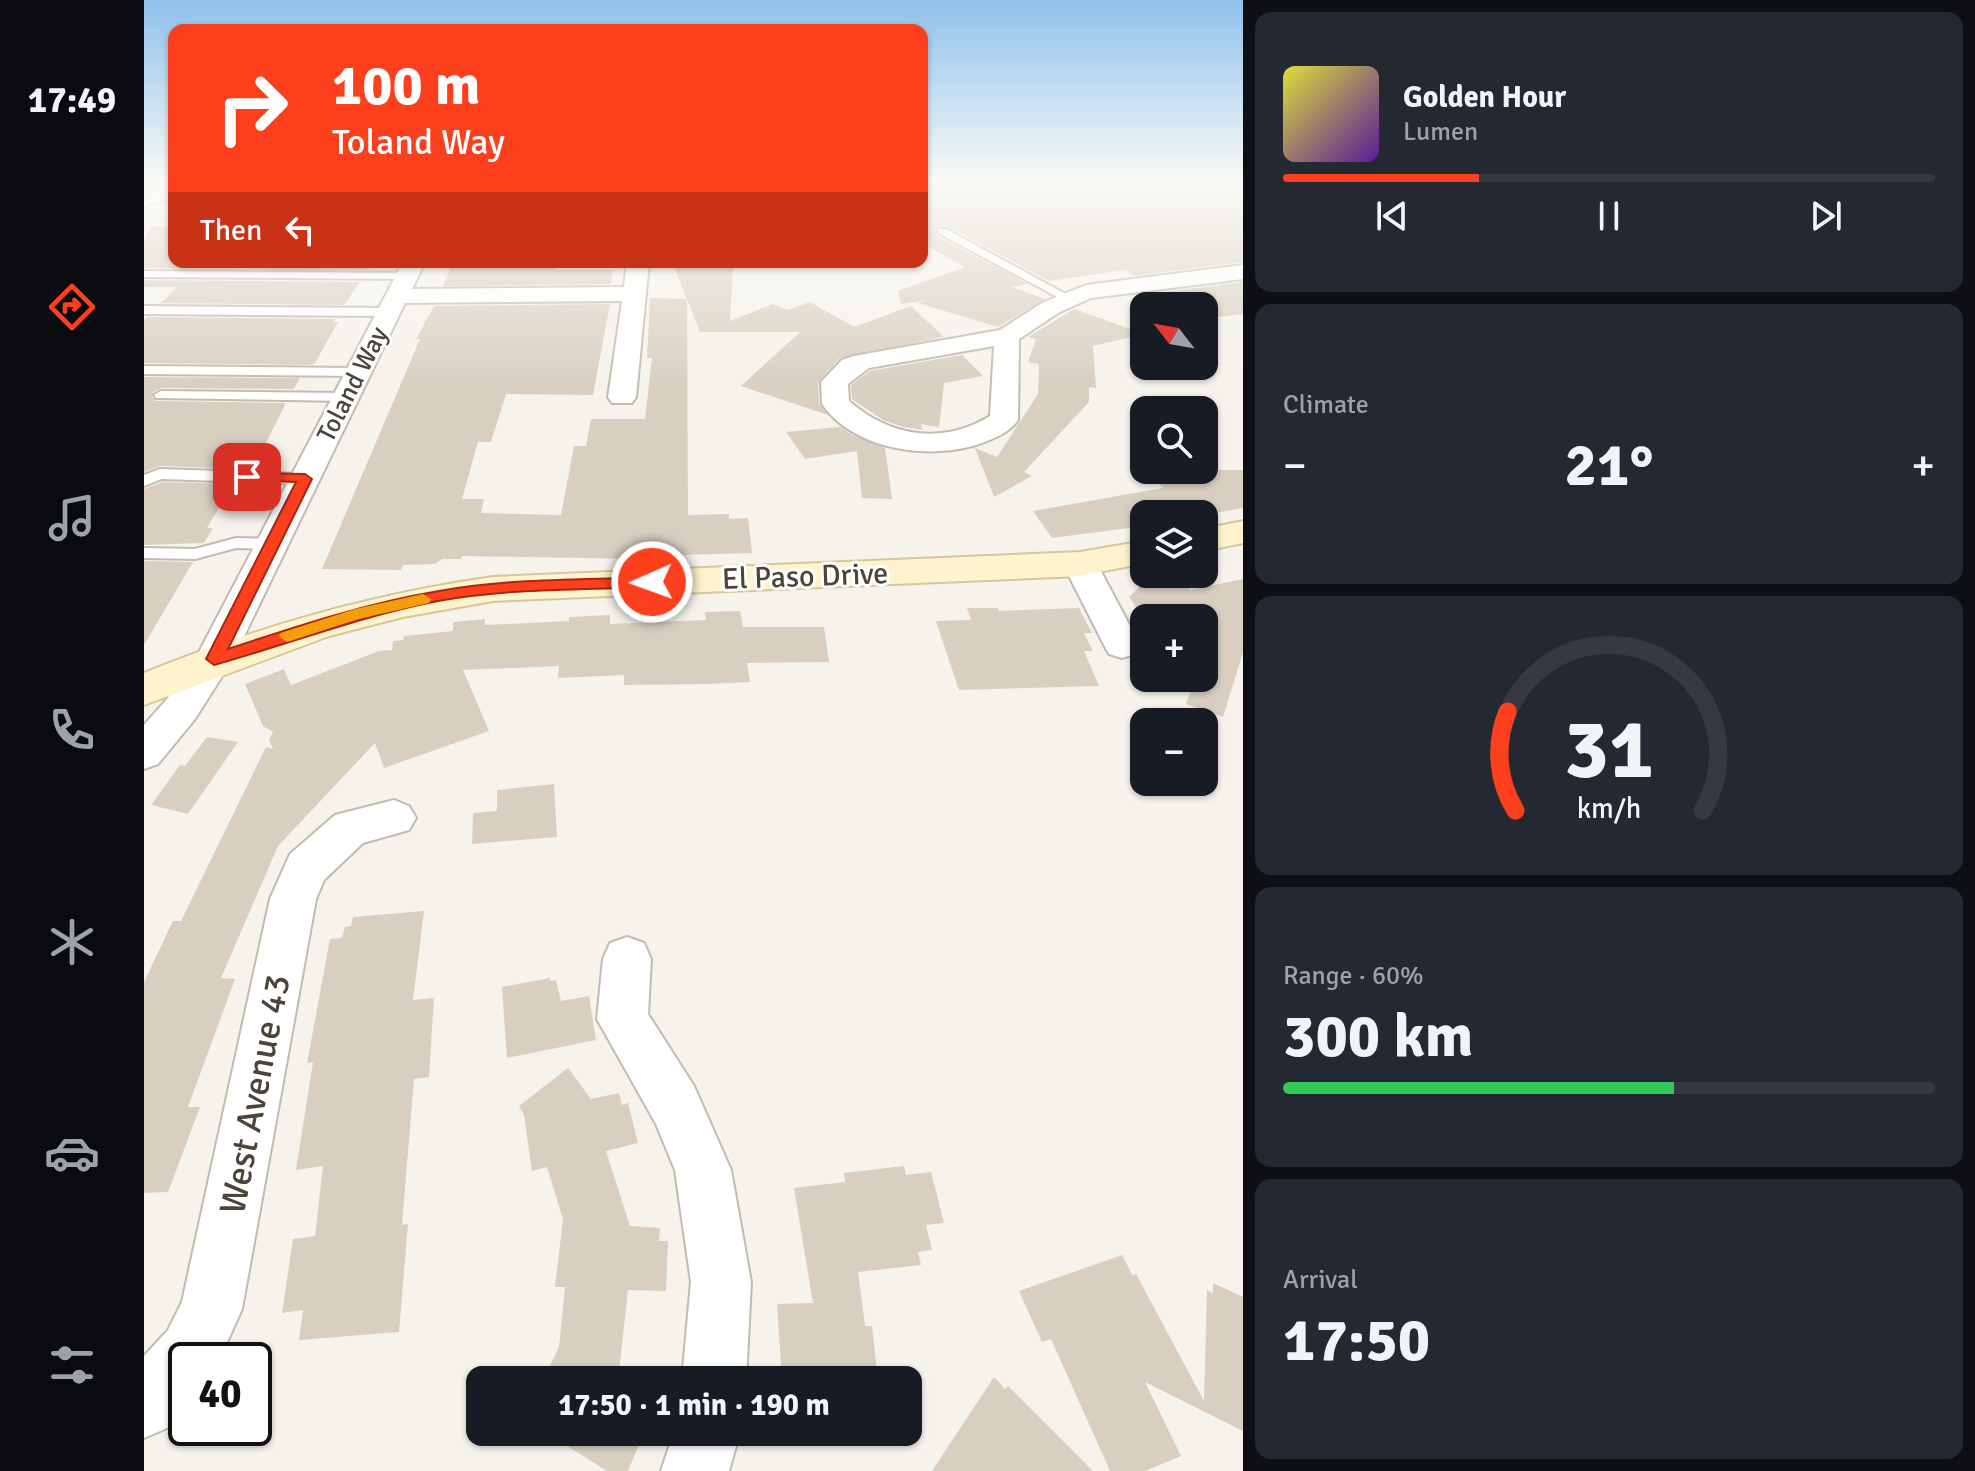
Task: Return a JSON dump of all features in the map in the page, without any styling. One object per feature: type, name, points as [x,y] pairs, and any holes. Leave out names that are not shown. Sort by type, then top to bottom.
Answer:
[{"type":"street","points":[[622,397],[637,268]]},
{"type":"street","points":[[1007,336],[1004,420],[990,431],[944,443],[915,442],[864,426],[836,404],[834,382],[842,373],[863,361],[1007,336],[1067,298],[1104,288],[1243,272]]},
{"type":"street","points":[[402,287],[635,294]]},
{"type":"street","name":"Toland Way","points":[[144,753],[181,709],[214,659],[402,287]]},
{"type":"street","points":[[1218,537],[1243,532]]},
{"type":"street","name":"El Paso Drive","points":[[144,690],[214,659],[383,607],[493,589],[1080,564],[1130,555]]},
{"type":"street","points":[[1080,564],[1122,645]]},
{"type":"street","name":"West Avenue 43","points":[[144,1405],[190,1352],[211,1309],[293,899],[306,868],[350,828],[394,818]]},
{"type":"street","points":[[627,959],[622,1019],[675,1105],[703,1170],[721,1282],[715,1366]]},
{"type":"street","points":[[695,1471],[703,1446]]},
{"type":"lane","points":[[977,250],[1067,298]]},
{"type":"lane","points":[[144,274],[402,287]]},
{"type":"lane","points":[[144,310],[402,287]]},
{"type":"lane","points":[[144,370],[352,384]]},
{"type":"lane","points":[[161,395],[352,384]]},
{"type":"lane","points":[[144,481],[160,474],[305,479]]},
{"type":"lane","points":[[144,553],[195,554],[236,543],[272,544]]},
{"type":"building","points":[[144,250],[168,250],[168,268],[369,268],[368,270],[144,268]]},
{"type":"building","points":[[934,250],[963,250],[1028,284],[1012,287],[1045,299],[998,327],[918,303],[928,300],[901,304],[898,291],[965,267]]},
{"type":"building","points":[[991,250],[1243,250],[1243,262],[1134,276],[1125,270],[1049,281]]},
{"type":"building","points":[[450,268],[613,270],[611,284],[443,286]]},
{"type":"building","points":[[674,268],[733,268],[730,321],[773,304],[787,310],[810,302],[854,327],[911,306],[944,337],[840,358],[818,382],[819,404],[828,415],[741,386],[800,332],[700,332]]},
{"type":"building","points":[[144,280],[360,282],[344,305],[161,303],[177,287],[144,287]]},
{"type":"building","points":[[1243,282],[1243,314],[1218,317],[1218,292],[1166,292]]},
{"type":"building","points":[[650,298],[687,299],[688,515],[729,514],[729,519],[748,518],[752,553],[643,556],[643,559],[462,556],[461,559],[442,559],[435,564],[403,565],[401,570],[322,569],[420,339],[416,339],[434,306],[610,304],[593,395],[506,394],[491,442],[478,442],[462,499],[484,499],[481,513],[561,515],[574,446],[586,446],[591,419],[645,419],[652,358],[647,358]]},
{"type":"building","points":[[1074,309],[1130,329],[1130,337],[1093,346],[1096,388],[1089,387],[1089,402],[1024,472],[1032,476],[994,497],[975,448],[997,457],[1038,394],[1039,364],[1028,362],[1036,339],[1028,337]]},
{"type":"building","points":[[147,317],[335,319],[333,322],[338,322],[315,363],[309,365],[144,363],[144,320]]},
{"type":"building","points":[[962,355],[983,376],[944,383],[939,427],[921,424],[922,430],[900,426],[883,420],[852,399],[851,385],[870,371]]},
{"type":"building","points":[[144,377],[300,378],[294,389],[161,388],[153,392],[152,397],[156,401],[286,403],[254,466],[243,469],[160,466],[144,472]]},
{"type":"building","points":[[840,427],[885,448],[892,499],[862,498],[857,451],[805,459],[786,432]]},
{"type":"building","points":[[1218,470],[1243,470],[1243,508],[1218,512],[1218,500],[1130,500],[1130,528],[1052,538],[1033,511],[1163,488],[1159,484],[1218,484]]},
{"type":"building","points":[[163,482],[233,484],[207,528],[213,528],[204,543],[144,545],[144,489]]},
{"type":"building","points":[[144,561],[193,562],[144,645]]},
{"type":"building","points":[[1243,579],[1243,652],[1223,717],[1218,715],[1218,708],[1197,708],[1186,704],[1190,692],[1218,692],[1218,604],[1134,604],[1129,597],[1138,588],[1190,590],[1218,588],[1218,584]]},
{"type":"building","points":[[967,608],[998,608],[999,611],[1079,608],[1092,633],[1084,633],[1093,651],[1084,651],[1099,686],[959,690],[936,621],[971,620]]},
{"type":"building","points":[[740,611],[743,627],[824,627],[829,662],[747,663],[750,682],[706,684],[624,685],[624,675],[558,678],[559,666],[463,670],[489,731],[384,768],[375,743],[278,846],[221,978],[235,979],[188,1107],[200,1107],[168,1192],[144,1193],[144,982],[173,921],[181,921],[266,747],[273,749],[269,740],[273,732],[263,726],[245,684],[284,669],[291,685],[379,651],[392,650],[393,641],[403,640],[404,636],[453,631],[453,622],[485,619],[485,625],[569,621],[569,617],[610,615],[610,624],[706,620],[705,612]]},
{"type":"building","points":[[207,737],[238,742],[188,814],[151,805],[180,765],[185,766]]},
{"type":"building","points":[[554,784],[557,837],[472,844],[473,813],[497,811],[497,790]]},
{"type":"building","points":[[424,911],[413,1000],[434,998],[429,1077],[414,1079],[402,1225],[408,1224],[399,1332],[299,1340],[303,1310],[282,1313],[293,1239],[315,1236],[323,1166],[296,1170],[313,1062],[307,1063],[330,939],[342,938],[345,927],[351,926],[353,917]]},
{"type":"building","points":[[550,978],[550,981],[556,980],[561,1001],[589,996],[596,1040],[507,1058],[502,987]]},
{"type":"building","points":[[568,1068],[591,1099],[619,1093],[622,1105],[628,1103],[638,1143],[606,1151],[630,1226],[660,1228],[659,1241],[668,1241],[666,1291],[628,1290],[620,1366],[550,1366],[559,1347],[565,1287],[555,1287],[563,1219],[547,1167],[532,1171],[524,1115],[519,1106]]},
{"type":"building","points":[[904,1166],[906,1175],[931,1172],[944,1223],[926,1225],[932,1250],[918,1252],[921,1265],[858,1272],[865,1326],[872,1326],[876,1366],[781,1366],[777,1304],[813,1303],[794,1188],[845,1182],[844,1173]]},
{"type":"building","points":[[1122,1255],[1133,1276],[1136,1274],[1204,1401],[1207,1290],[1213,1293],[1213,1283],[1243,1297],[1243,1431],[1145,1382],[1181,1456],[1145,1471],[1110,1471],[1051,1339],[1042,1342],[1019,1291]]},
{"type":"building","points":[[994,1377],[1005,1389],[1008,1386],[1093,1471],[932,1471]]},
{"type":"building","points":[[567,1446],[638,1446],[628,1471],[607,1471]]},
{"type":"slow traffic","points":[[287,636],[327,622],[423,599]]},
{"type":"route","points":[[247,477],[305,479],[214,659],[327,622],[438,596],[493,589],[652,582]]}]
